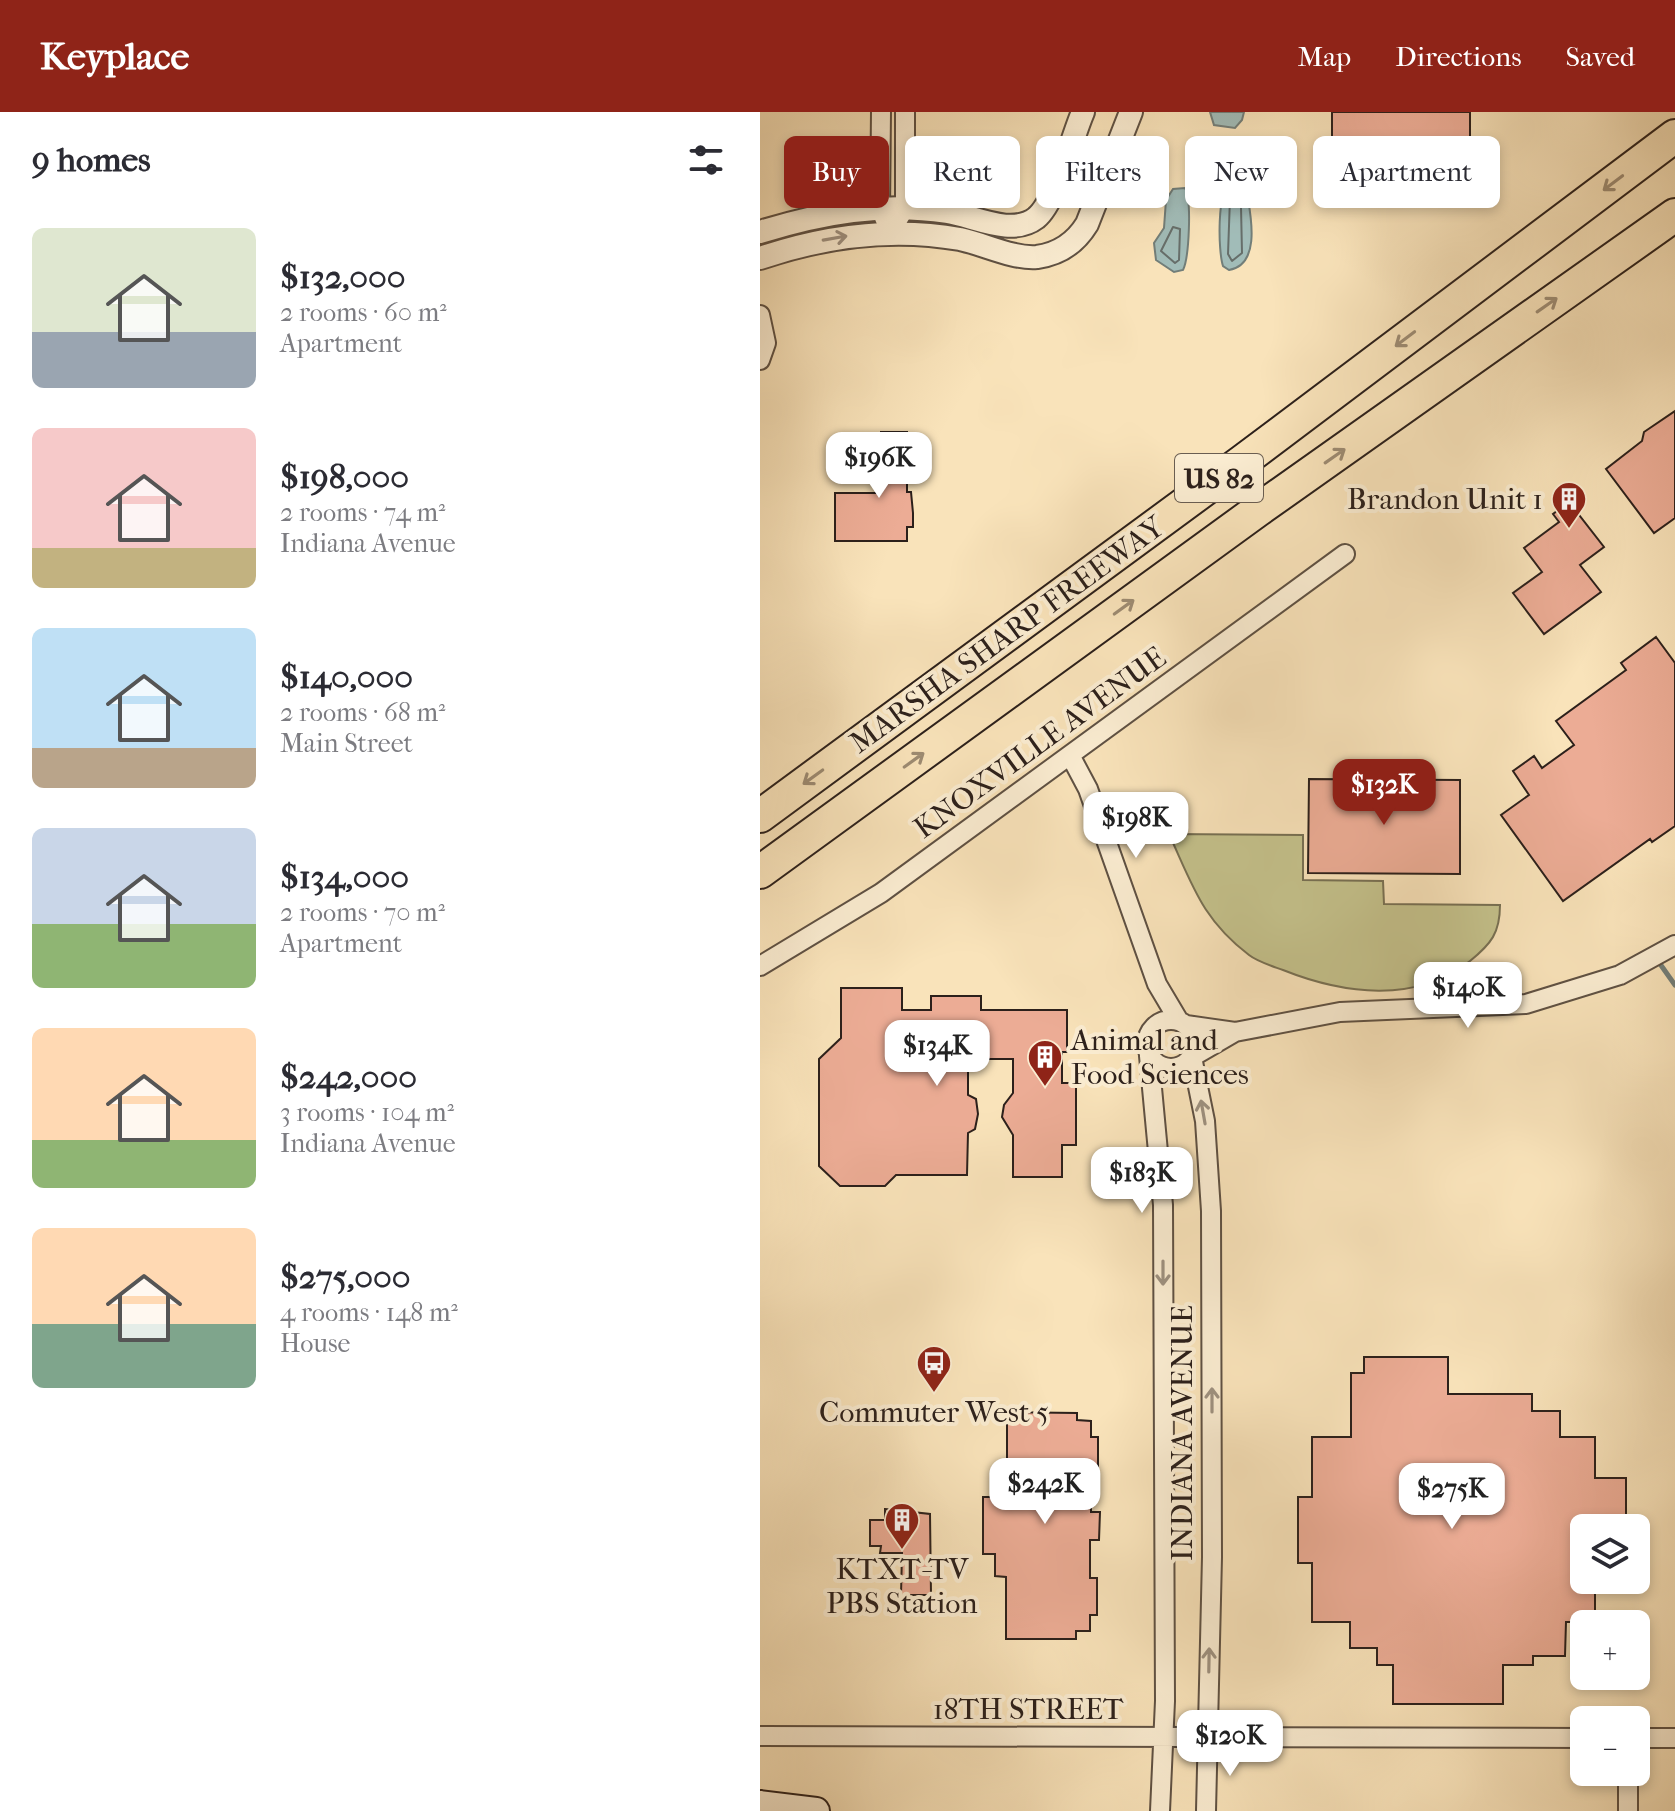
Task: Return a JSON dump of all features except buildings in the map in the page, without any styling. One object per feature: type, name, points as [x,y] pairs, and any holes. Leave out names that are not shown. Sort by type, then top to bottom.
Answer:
[{"type":"highway","name":"MARSHA SHARP FREEWAY","points":[[760,816],[1243,461],[1675,136]]},
{"type":"highway","name":"MARSHA SHARP FREEWAY","points":[[760,872],[1258,510],[1675,215]]},
{"type":"main road","points":[[760,1804],[816,1811]]},
{"type":"street","points":[[881,112],[881,136]]},
{"type":"street","points":[[905,112],[905,136]]},
{"type":"street","points":[[889,208],[961,214],[1010,226],[1028,223],[1038,216],[1049,199],[1083,112]]},
{"type":"street","points":[[760,258],[832,238],[890,233],[930,234],[1027,257],[1044,255],[1069,245],[1087,224],[1131,112]]},
{"type":"street","points":[[760,232],[832,213],[880,208],[890,233]]},
{"type":"street","points":[[890,233],[905,208]]},
{"type":"street","points":[[760,315],[766,343],[760,360]]},
{"type":"street","name":"KNOXVILLE AVENUE","points":[[760,966],[881,893],[1345,554]]},
{"type":"street","points":[[1071,757],[1084,780],[1157,984],[1195,1038],[1192,1057]]},
{"type":"street","points":[[1157,984],[1148,1034],[1149,1056],[1168,1069],[1184,1065],[1235,1032],[1340,1012],[1526,1004],[1620,975],[1675,945]]},
{"type":"street","points":[[1148,1034],[1164,1021],[1235,1032]]},
{"type":"street","name":"INDIANA AVENUE","points":[[1149,1056],[1163,1205],[1164,1737],[1160,1811]]},
{"type":"street","name":"INDIANA AVENUE","points":[[1192,1057],[1205,1121],[1211,1211],[1210,1738],[1206,1811]]},
{"type":"street","name":"18TH STREET","points":[[760,1736],[1570,1738]]},
{"type":"street","points":[[1650,1738],[1675,1738]]},
{"type":"street","points":[[1628,1786],[1628,1811]]},
{"type":"shaded area","points":[[1169,834],[1303,835],[1303,880],[1383,881],[1384,904],[1500,905],[1498,923],[1489,943],[1470,961],[1449,975],[1426,984],[1379,991],[1330,985],[1261,962],[1233,942],[1200,900]]},
{"type":"water","points":[[1210,112],[1244,112],[1235,128],[1214,125]]},
{"type":"water","points":[[1185,188],[1185,208],[1188,208],[1189,216],[1183,270],[1174,272],[1156,260],[1154,243],[1164,228],[1165,208],[1169,208],[1169,195],[1173,189]]},
{"type":"water","points":[[1221,208],[1249,208],[1251,241],[1245,260],[1239,266],[1229,270],[1223,266]]},
{"type":"waterway","points":[[1658,961],[1675,985]]},
{"type":"place","name":"Brandon Unit 1","points":[[1569,530]]},
{"type":"place","name":"Animal and Food Sciences","points":[[1045,1088]]},
{"type":"place","name":"Commuter West 5","points":[[934,1394]]},
{"type":"place","name":"KTXT-TV PBS Station","points":[[902,1551]]}]
